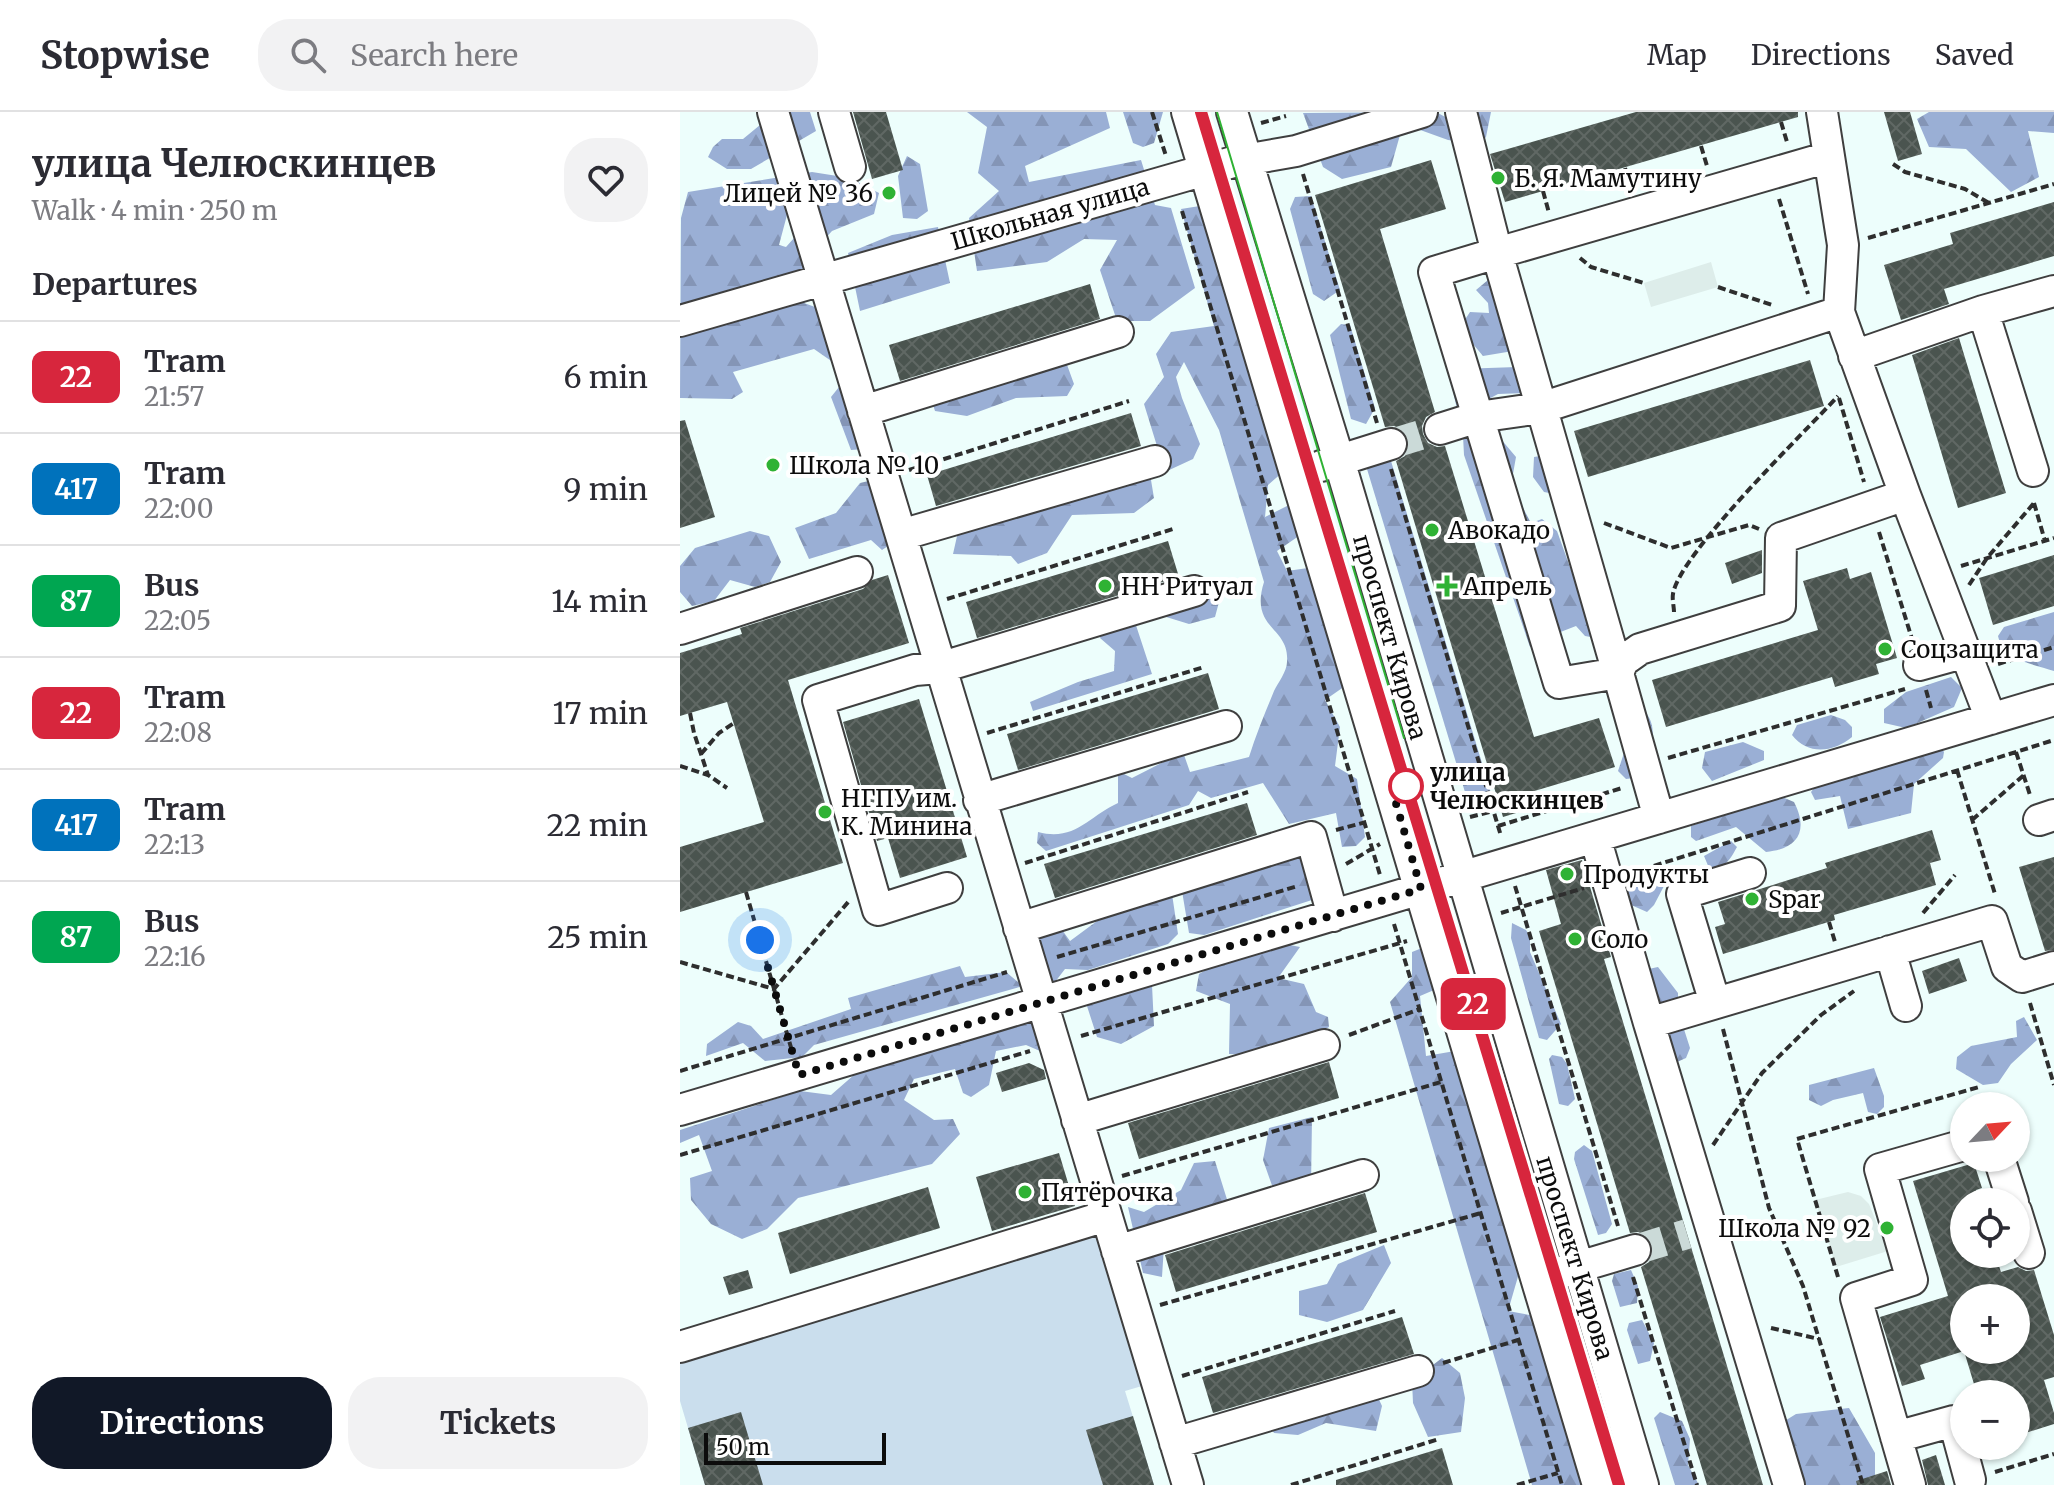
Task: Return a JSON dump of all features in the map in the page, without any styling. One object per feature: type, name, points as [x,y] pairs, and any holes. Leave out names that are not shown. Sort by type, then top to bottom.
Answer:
[{"type":"street","points":[[773,112],[1188,1485]]},
{"type":"street","points":[[834,112],[850,167]]},
{"type":"street","name":"проспект Кирова","points":[[1187,112],[1598,1485]]},
{"type":"street","name":"Школьная улица","points":[[680,321],[1205,170],[1296,151],[1422,112]]},
{"type":"street","points":[[1461,112],[1497,253],[1659,818]]},
{"type":"street","points":[[1822,112],[1843,245],[1827,316],[1854,356],[1991,719]]},
{"type":"street","name":"проспект Кирова","points":[[1246,118],[1247,159],[1643,1485]]},
{"type":"street","points":[[1618,673],[1559,683],[1434,272],[1829,157]]},
{"type":"street","points":[[1854,356],[1983,311],[2054,291]]},
{"type":"street","points":[[1983,311],[2033,471]]},
{"type":"street","points":[[1440,429],[1478,417],[1541,408],[1827,316]]},
{"type":"street","points":[[863,411],[1118,332]]},
{"type":"street","points":[[1296,472],[1387,446]]},
{"type":"street","points":[[901,535],[1155,461]]},
{"type":"street","points":[[1618,673],[1623,661],[1640,649],[1780,606],[1781,538],[1905,495]]},
{"type":"street","points":[[680,629],[857,572]]},
{"type":"street","points":[[947,888],[878,910],[818,700],[915,670],[939,668],[1194,591]]},
{"type":"street","points":[[1922,674],[1965,649]]},
{"type":"street","points":[[680,1110],[1991,719],[2052,706]]},
{"type":"street","points":[[979,800],[1226,726]]},
{"type":"street","points":[[1019,928],[1311,837],[1333,916]]},
{"type":"street","points":[[1595,837],[1694,1173],[1699,1231],[1739,1321],[1789,1485]]},
{"type":"street","points":[[1715,1003],[1682,894],[1750,873]]},
{"type":"street","points":[[1649,1023],[1992,921],[2007,967],[2022,977],[2054,967]]},
{"type":"street","points":[[1890,951],[1906,1006]]},
{"type":"street","points":[[1077,1120],[1324,1045]]},
{"type":"street","points":[[1910,1485],[1856,1298],[1912,1280],[1880,1169],[1950,1149]]},
{"type":"street","points":[[1117,1251],[1363,1175]]},
{"type":"street","points":[[680,1347],[1106,1216]]},
{"type":"street","points":[[1537,1280],[1631,1251]]},
{"type":"street","points":[[1175,1443],[1418,1371]]},
{"type":"street","points":[[1896,1437],[1954,1421],[1970,1480]]},
{"type":"path","points":[[1152,112],[1168,164]]},
{"type":"path","points":[[1246,118],[1285,114],[1288,124]]},
{"type":"path","points":[[1893,164],[1905,172],[1965,189],[1989,203]]},
{"type":"path","points":[[1302,169],[1504,846]]},
{"type":"path","points":[[1771,174],[1827,316]]},
{"type":"path","points":[[1843,245],[2054,184]]},
{"type":"path","points":[[1182,211],[1382,883]]},
{"type":"path","points":[[1555,236],[1591,267],[1644,283]]},
{"type":"path","points":[[1718,287],[1774,306]]},
{"type":"path","points":[[1677,638],[1673,594],[1685,567],[1708,536],[1838,396],[1938,735]]},
{"type":"path","points":[[916,467],[1129,401]]},
{"type":"path","points":[[2033,471],[2029,485],[2045,541]]},
{"type":"path","points":[[2034,503],[1970,580],[1965,649],[2054,647]]},
{"type":"path","points":[[1571,511],[1671,548],[1749,525],[1781,538]]},
{"type":"path","points":[[922,607],[1173,529]]},
{"type":"path","points":[[1935,573],[2054,538]]},
{"type":"path","points":[[998,730],[1204,667]]},
{"type":"path","points":[[1498,826],[1922,674]]},
{"type":"path","points":[[690,713],[708,775]]},
{"type":"path","points":[[701,754],[719,733],[734,723]]},
{"type":"path","points":[[1499,914],[2054,740]]},
{"type":"path","points":[[2016,752],[2046,818]]},
{"type":"path","points":[[680,766],[708,775],[727,788]]},
{"type":"path","points":[[1957,770],[1999,907],[1992,921]]},
{"type":"path","points":[[1972,820],[2024,775]]},
{"type":"path","points":[[1000,871],[1248,792]]},
{"type":"path","points":[[1468,818],[1493,811]]},
{"type":"path","points":[[1918,919],[1955,875]]},
{"type":"path","points":[[774,989],[869,878]]},
{"type":"path","points":[[1514,881],[1631,1251],[1697,1485]]},
{"type":"path","points":[[746,892],[799,1075]]},
{"type":"path","points":[[1392,918],[1562,1485]]},
{"type":"path","points":[[1694,1173],[1762,1073],[1821,1015],[1865,984],[1890,951]]},
{"type":"path","points":[[680,962],[774,989]]},
{"type":"path","points":[[2022,977],[2054,1085]]},
{"type":"path","points":[[1715,1003],[1769,1208],[1803,1286],[1863,1485]]},
{"type":"path","points":[[1324,1045],[1420,1009]]},
{"type":"path","points":[[1097,1184],[1441,1082]]},
{"type":"path","points":[[1836,1267],[1797,1139],[1979,1087]]},
{"type":"path","points":[[1135,1312],[1481,1213]]},
{"type":"path","points":[[1157,1383],[1395,1311]]},
{"type":"path","points":[[1739,1321],[1819,1339]]},
{"type":"path","points":[[1418,1371],[1518,1340]]},
{"type":"path","points":[[1291,1485],[1439,1439]]},
{"type":"path","points":[[1970,1480],[2054,1454]]},
{"type":"path","points":[[1517,1485],[1558,1473]]},
{"type":"green space","points":[[781,112],[810,112],[816,131],[751,169],[727,169],[708,157],[722,139],[743,139]]},
{"type":"green space","points":[[967,112],[1106,112],[1110,128],[1025,166],[1029,182],[1141,160],[1155,205],[1171,208],[1195,288],[1150,321],[1117,321],[1100,270],[1117,240],[1084,239],[1047,262],[977,271],[969,218],[999,191],[978,173],[987,127]]},
{"type":"green space","points":[[1123,112],[1163,112],[1154,143],[1143,147],[1133,143]]},
{"type":"green space","points":[[1436,112],[1449,119],[1453,112],[1491,112],[1486,137],[1480,144],[1448,140],[1412,127],[1400,135],[1391,167],[1342,179],[1323,167],[1303,113]]},
{"type":"green space","points":[[1929,112],[2054,112],[2054,133],[2028,131],[2039,177],[2011,192],[1966,149],[1929,147],[1917,119]]},
{"type":"green space","points":[[907,156],[920,164],[928,211],[917,219],[903,218],[898,176]]},
{"type":"green space","points":[[812,172],[850,178],[879,193],[874,214],[832,231],[810,255],[822,279],[804,303],[837,315],[864,449],[851,450],[831,397],[843,382],[837,365],[814,349],[733,372],[743,392],[732,399],[680,398],[681,218],[688,192]],"holes":[[[787,215],[811,219],[786,247],[779,245]]]},
{"type":"green space","points":[[1311,196],[1340,290],[1324,301],[1313,294],[1290,209],[1295,197]]},
{"type":"green space","points":[[1206,205],[1284,471],[1268,485],[1265,517],[1295,502],[1309,529],[1277,551],[1287,571],[1308,568],[1348,684],[1325,700],[1340,727],[1335,766],[1357,779],[1365,837],[1356,846],[1342,847],[1336,813],[1289,824],[1263,783],[1211,798],[1198,791],[1189,805],[1046,851],[1037,843],[1038,832],[1062,834],[1072,831],[1118,803],[1118,771],[1132,778],[1183,752],[1190,772],[1249,757],[1287,666],[1283,641],[1265,619],[1262,610],[1264,582],[1219,430],[1184,362],[1176,377],[1200,444],[1193,459],[1165,472],[1144,404],[1164,377],[1156,354],[1171,332],[1214,326],[1181,209]]},
{"type":"green space","points":[[938,227],[950,283],[860,311],[848,253],[892,235]]},
{"type":"green space","points":[[1500,270],[1513,351],[1483,356],[1468,338],[1444,350],[1431,318],[1440,313],[1462,324],[1470,312],[1489,313],[1488,303],[1476,290]]},
{"type":"green space","points":[[1341,324],[1350,325],[1375,408],[1366,424],[1351,419],[1330,335]]},
{"type":"green space","points":[[1066,362],[1074,384],[1067,396],[1016,398],[967,416],[935,411],[926,383]]},
{"type":"green space","points":[[1517,367],[1527,393],[1498,394],[1470,409],[1457,409],[1451,383],[1459,369]]},
{"type":"green space","points":[[1495,432],[1516,457],[1511,485],[1531,523],[1542,519],[1557,531],[1576,584],[1603,588],[1596,638],[1585,636],[1576,626],[1545,638],[1540,647],[1530,647],[1464,455],[1463,436]]},
{"type":"green space","points":[[1388,451],[1491,793],[1483,804],[1468,802],[1367,469],[1366,461]]},
{"type":"green space","points":[[1552,454],[1560,495],[1544,492],[1533,477],[1534,457]]},
{"type":"green space","points":[[1124,463],[1151,480],[1154,498],[1134,513],[1072,515],[1047,553],[1018,564],[1011,556],[953,554],[962,514]]},
{"type":"green space","points":[[877,479],[894,542],[882,550],[871,540],[809,559],[795,528],[836,513],[860,483]]},
{"type":"green space","points":[[750,531],[769,536],[781,562],[770,582],[755,587],[730,580],[714,601],[692,606],[680,592],[680,566],[695,548]]},
{"type":"green space","points":[[1205,588],[1219,602],[1215,617],[1189,624],[1163,616],[1157,600]]},
{"type":"green space","points":[[1130,607],[1152,674],[1033,711],[1030,702],[1114,671],[1115,651],[1100,638],[1110,610]]},
{"type":"green space","points":[[2054,612],[2054,671],[2012,656],[2001,644],[1998,636],[2004,627]]},
{"type":"green space","points":[[1951,677],[1962,688],[1954,707],[1906,728],[1884,723],[1884,709],[1906,692]]},
{"type":"green space","points":[[1629,696],[1648,715],[1653,732],[1642,777],[1626,779],[1618,771],[1624,753],[1638,735]]},
{"type":"green space","points":[[1831,715],[1845,720],[1852,727],[1852,737],[1845,742],[1821,750],[1813,749],[1798,742],[1792,735],[1797,725]]},
{"type":"green space","points":[[1743,742],[1764,751],[1764,760],[1712,781],[1702,768],[1705,752]]},
{"type":"green space","points":[[1940,746],[1944,752],[1943,758],[1914,784],[1911,813],[1848,829],[1840,796],[1815,800],[1811,792],[1817,784]]},
{"type":"green space","points":[[1775,794],[1794,802],[1798,812],[1798,837],[1786,847],[1766,852],[1736,827],[1696,841],[1691,837],[1691,826],[1715,818],[1721,811]]},
{"type":"green space","points":[[1731,841],[1737,847],[1729,860],[1719,867],[1709,868],[1704,856]]},
{"type":"green space","points":[[1305,852],[1315,869],[1312,900],[1204,935],[1189,933],[1182,891]]},
{"type":"green space","points":[[1646,873],[1657,876],[1664,886],[1647,912],[1622,901],[1620,888]]},
{"type":"green space","points":[[1172,894],[1178,934],[1168,944],[1088,970],[1065,969],[1055,982],[1042,978],[1039,936],[1060,927],[1070,941],[1116,907]]},
{"type":"green space","points":[[1512,923],[1526,930],[1530,937],[1530,952],[1561,1024],[1547,1040],[1539,1038],[1511,938]]},
{"type":"green space","points":[[1285,944],[1300,947],[1278,978],[1304,984],[1316,1012],[1328,1017],[1329,1027],[1272,1056],[1229,1054],[1230,1004],[1196,991],[1199,974],[1229,956]]},
{"type":"green space","points":[[1422,948],[1434,990],[1420,996],[1426,1056],[1455,1051],[1524,1256],[1508,1311],[1541,1317],[1592,1485],[1532,1485],[1390,1002],[1412,977],[1412,952]]},
{"type":"green space","points":[[960,966],[965,977],[1006,972],[1023,986],[814,1045],[802,1057],[765,1061],[743,1043],[706,1056],[707,1044],[738,1022],[751,1026],[763,1039],[851,1009],[848,998]]},
{"type":"green space","points":[[1658,967],[1678,993],[1678,1002],[1658,1011],[1639,971]]},
{"type":"green space","points":[[1152,985],[1154,1026],[1121,1044],[1097,1037],[1086,1003]]},
{"type":"green space","points":[[1038,1014],[1047,1054],[1026,1045],[996,1051],[989,1085],[971,1097],[963,1093],[955,1069],[914,1079],[904,1100],[934,1120],[953,1119],[960,1134],[932,1164],[798,1198],[767,1229],[742,1239],[711,1224],[691,1200],[690,1178],[712,1171],[699,1135],[680,1143],[680,1130],[800,1091],[831,1095],[855,1074]]},
{"type":"green space","points":[[2024,1017],[2037,1040],[2011,1064],[1998,1083],[1983,1085],[1956,1069],[1957,1057],[1971,1046],[2017,1037],[2016,1021]]},
{"type":"green space","points":[[1664,1023],[1682,1023],[1690,1048],[1686,1058],[1677,1062],[1667,1058]]},
{"type":"green space","points":[[1552,1055],[1562,1057],[1567,1064],[1575,1099],[1568,1106],[1559,1104],[1549,1059]]},
{"type":"green space","points":[[1874,1068],[1884,1096],[1884,1107],[1877,1114],[1868,1112],[1863,1093],[1821,1106],[1809,1100],[1809,1085]]},
{"type":"green space","points":[[1312,1117],[1311,1188],[1275,1194],[1263,1160],[1269,1128]]},
{"type":"green space","points":[[1584,1145],[1592,1151],[1612,1224],[1606,1233],[1598,1235],[1574,1159],[1575,1152]]},
{"type":"green space","points":[[1215,1161],[1230,1209],[1165,1230],[1162,1277],[1143,1273],[1128,1207],[1144,1212],[1181,1190],[1194,1163]]},
{"type":"green space","points":[[1384,1245],[1391,1263],[1363,1310],[1327,1322],[1299,1315],[1299,1291],[1327,1284],[1338,1264]]},
{"type":"green space","points":[[1631,1270],[1638,1286],[1637,1303],[1620,1307],[1612,1281],[1614,1274]]},
{"type":"green space","points":[[1642,1320],[1654,1343],[1650,1361],[1638,1364],[1627,1330],[1629,1323]]},
{"type":"green space","points":[[1442,1358],[1460,1373],[1465,1398],[1461,1432],[1428,1437],[1413,1403],[1412,1381]]},
{"type":"green space","points":[[1368,1376],[1382,1406],[1376,1431],[1326,1423],[1298,1435],[1274,1433],[1259,1409]]},
{"type":"green space","points":[[1849,1408],[1875,1453],[1875,1482],[1868,1485],[1803,1485],[1783,1422],[1796,1414]]},
{"type":"green space","points":[[1660,1412],[1682,1421],[1690,1439],[1688,1465],[1699,1485],[1675,1485],[1654,1418]]},
{"type":"shaded area","points":[[1711,262],[1718,287],[1651,307],[1644,283]]},
{"type":"shaded area","points":[[1848,1192],[1861,1196],[1869,1204],[1888,1251],[1836,1267],[1815,1200]]},
{"type":"shaded area","points":[[1095,1233],[1142,1386],[1125,1391],[1154,1485],[705,1485],[680,1401],[680,1358]]},
{"type":"building","points":[[853,112],[886,112],[903,170],[872,179]]},
{"type":"building","points":[[1636,112],[1798,112],[1798,117],[1505,202],[1490,154]]},
{"type":"building","points":[[1884,112],[1910,112],[1922,154],[1898,161]]},
{"type":"building","points":[[1431,160],[1446,209],[1380,229],[1435,412],[1426,417],[1423,434],[1428,443],[1445,446],[1534,737],[1599,718],[1615,767],[1531,792],[1536,807],[1503,817],[1396,461],[1405,456],[1408,439],[1403,430],[1394,426],[1385,427],[1315,195]]},
{"type":"building","points":[[2054,202],[2054,256],[1944,289],[1949,304],[1901,320],[1884,265],[1953,244],[1950,233]]},
{"type":"building","points":[[1090,284],[1100,319],[900,381],[889,345]]},
{"type":"building","points":[[1959,338],[2006,493],[1958,508],[1912,355]]},
{"type":"building","points":[[1810,360],[1824,406],[1588,477],[1574,431]]},
{"type":"building","points":[[1131,413],[1141,446],[936,506],[927,475]]},
{"type":"building","points":[[685,420],[715,517],[680,528],[680,421]]},
{"type":"building","points":[[1168,541],[1179,577],[977,638],[966,602]]},
{"type":"building","points":[[1762,550],[1762,573],[1732,584],[1725,563]]},
{"type":"building","points":[[2054,555],[2054,606],[1993,625],[1979,578]]},
{"type":"building","points":[[1847,568],[1850,579],[1871,572],[1897,658],[1876,664],[1879,674],[1835,687],[1832,677],[1666,727],[1652,680],[1818,630],[1803,581]]},
{"type":"building","points":[[888,575],[909,643],[788,680],[843,863],[680,912],[680,847],[764,822],[727,702],[680,716],[680,653],[742,634],[740,628],[863,589],[872,580]]},
{"type":"building","points":[[1208,673],[1219,709],[1018,770],[1007,734]]},
{"type":"building","points":[[919,699],[967,857],[900,878],[888,838],[877,841],[843,722]]},
{"type":"building","points":[[1247,803],[1257,835],[1055,898],[1044,864]]},
{"type":"building","points":[[1932,830],[1941,860],[1930,863],[1936,885],[1834,915],[1835,920],[1723,954],[1715,927],[1725,924],[1718,902],[1827,868],[1825,863]]},
{"type":"building","points":[[2054,857],[2054,950],[2045,951],[2019,867]]},
{"type":"building","points":[[1582,860],[1611,957],[1604,959],[1763,1485],[1707,1485],[1641,1267],[1649,1262],[1652,1246],[1647,1236],[1630,1233],[1539,931],[1561,924],[1546,870]]},
{"type":"building","points":[[1959,958],[1967,981],[1929,994],[1922,971]]},
{"type":"building","points":[[1329,1062],[1339,1098],[1139,1159],[1128,1123]]},
{"type":"building","points":[[1029,1063],[1044,1070],[1046,1079],[1002,1092],[996,1073]]},
{"type":"building","name":"Пятёрочка","points":[[1059,1153],[1075,1206],[992,1231],[976,1177]]},
{"type":"building","points":[[1950,1170],[1977,1172],[1982,1188],[1950,1188],[1950,1268],[2000,1268],[2001,1272],[2015,1268],[2034,1270],[2054,1335],[2054,1377],[2044,1380],[2054,1413],[2054,1424],[2030,1432],[2030,1380],[1973,1380],[1968,1364],[2030,1364],[2030,1284],[1950,1284],[1950,1355],[1920,1365],[1925,1379],[1902,1386],[1880,1317],[1948,1296],[1913,1181]]},
{"type":"building","points":[[928,1187],[940,1228],[790,1274],[778,1233]]},
{"type":"building","points":[[1365,1193],[1377,1232],[1176,1292],[1165,1255]]},
{"type":"building","points":[[748,1270],[753,1288],[729,1295],[723,1277]]},
{"type":"building","points":[[1402,1317],[1414,1354],[1213,1413],[1202,1377]]},
{"type":"building","points":[[741,1412],[763,1485],[705,1485],[688,1428]]},
{"type":"building","points":[[1133,1416],[1154,1485],[1103,1485],[1086,1430]]},
{"type":"building","points":[[1442,1448],[1453,1485],[1336,1485],[1336,1480]]},
{"type":"building","points":[[1936,1455],[1945,1485],[1928,1485],[1922,1460]]},
{"type":"building","points":[[1887,1471],[1891,1485],[1857,1485],[1856,1481]]},
{"type":"tunnel","points":[[1391,444],[1440,429]]},
{"type":"tunnel","points":[[1635,1250],[1687,1234]]},
{"type":"tram line","points":[[1201,112],[1619,1485]]},
{"type":"tram line","name":"22","points":[[1201,112],[1619,1485]]},
{"type":"tram line","points":[[1217,112],[1404,738]]},
{"type":"place","name":"Б. Я. Мамутину","points":[[1498,178]]},
{"type":"place","name":"Лицей № 36","points":[[889,193]]},
{"type":"place","name":"Школа № 10","points":[[773,465]]},
{"type":"place","name":"Авокадо","points":[[1432,530]]},
{"type":"place","name":"НН Ритуал","points":[[1105,586]]},
{"type":"place","name":"Апрель","points":[[1447,586]]},
{"type":"place","name":"Соцзащита","points":[[1885,649]]},
{"type":"place","name":"улица Челюскинцев","points":[[1406,786]]},
{"type":"place","name":"НГПУ им. К. Минина","points":[[825,812]]},
{"type":"place","name":"Продукты","points":[[1567,874]]},
{"type":"place","name":"Spar","points":[[1752,899]]},
{"type":"place","name":"Соло","points":[[1575,939]]},
{"type":"place","name":"Пятёрочка","points":[[1025,1192]]},
{"type":"place","name":"Школа № 92","points":[[1887,1228]]},
{"type":"route","points":[[760,940],[799,1075],[1421,889],[1393,793],[1406,786]]}]
